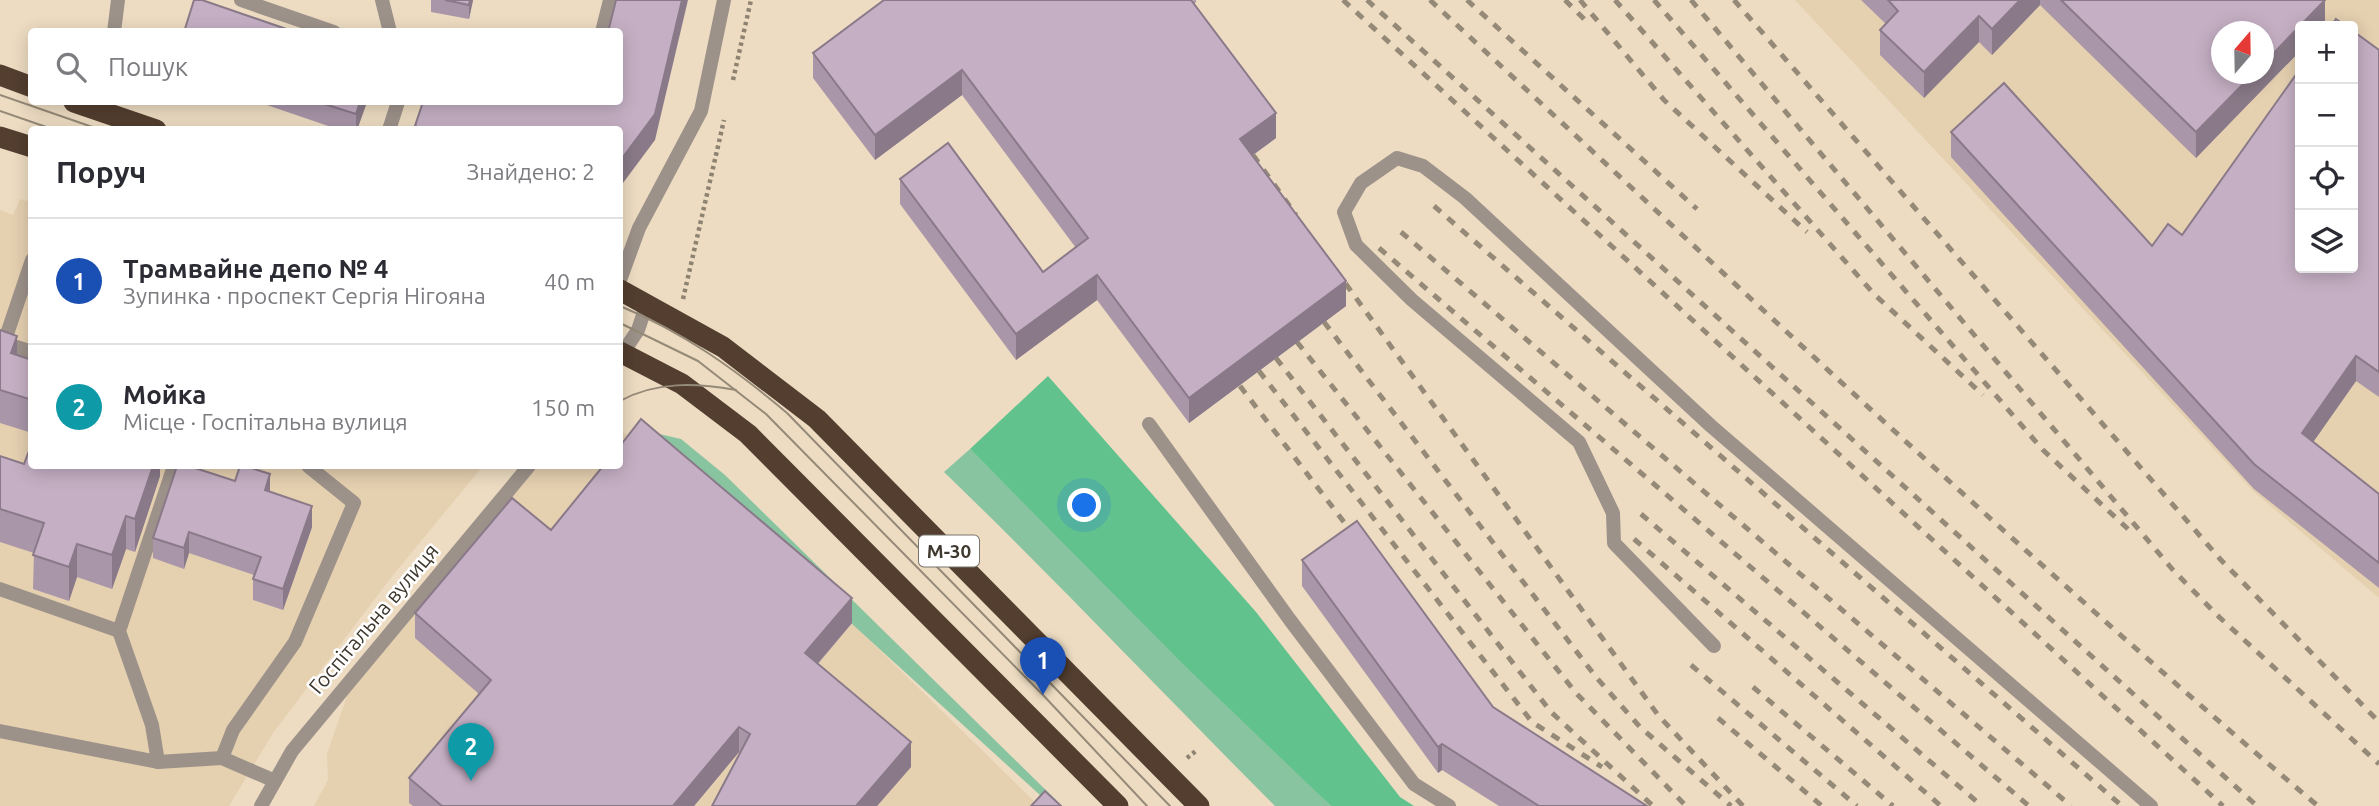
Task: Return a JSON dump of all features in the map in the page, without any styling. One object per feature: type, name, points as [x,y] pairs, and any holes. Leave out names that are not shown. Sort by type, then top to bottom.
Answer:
[{"type":"highway","points":[[0,75],[28,86]]},
{"type":"highway","points":[[103,106],[147,126]]},
{"type":"highway","points":[[0,137],[28,146]]},
{"type":"highway","name":"М-30","points":[[623,291],[678,320],[773,382],[817,419],[1199,806]]},
{"type":"highway","name":"М-30","points":[[623,355],[682,384],[748,434],[1118,806]]},
{"type":"street","points":[[114,28],[118,0]]},
{"type":"street","points":[[241,0],[322,28]]},
{"type":"street","points":[[382,0],[389,28]]},
{"type":"street","points":[[603,28],[610,0]]},
{"type":"street","points":[[623,272],[639,228],[701,111],[724,0]]},
{"type":"street","points":[[390,126],[397,105]]},
{"type":"street","points":[[1714,646],[1614,543],[1613,513],[1579,442],[1412,300],[1356,245],[1343,212],[1361,183],[1397,158],[1423,166],[1465,198],[1711,426],[2151,806]]},
{"type":"street","points":[[28,272],[4,342],[28,351]]},
{"type":"street","points":[[623,351],[638,330],[647,303]]},
{"type":"street","points":[[1149,424],[1290,620],[1414,784],[1449,806]]},
{"type":"street","points":[[158,762],[152,725],[119,631],[173,469]]},
{"type":"street","points":[[222,758],[233,730],[295,642],[354,503],[312,469]]},
{"type":"street","name":"Госпітальна вулиця","points":[[261,806],[292,751],[527,469]]},
{"type":"street","points":[[0,589],[119,631]]},
{"type":"street","points":[[0,731],[158,762],[222,758],[275,781]]},
{"type":"path","points":[[730,93],[751,0]]},
{"type":"path","points":[[678,320],[727,107]]},
{"type":"shaded area","points":[[1795,0],[2379,0],[2379,598],[2253,491]]},
{"type":"shaded area","points":[[20,199],[28,201],[28,469],[481,469],[393,575],[273,733],[229,806],[0,806],[0,210],[13,215]]},
{"type":"shaded area","points":[[623,432],[641,444],[852,623],[1039,806],[314,806],[328,780],[327,754],[347,696],[536,469],[623,469]]},
{"type":"green space","points":[[1048,376],[1256,612],[1400,797],[1414,806],[1331,806],[1184,665],[970,449]]},
{"type":"green space","points":[[655,433],[681,439],[725,475],[1056,800],[1051,805],[818,593]]},
{"type":"green space","points":[[970,449],[1331,806],[1275,806],[944,472]]},
{"type":"building","points":[[194,0],[202,0],[283,28],[185,28]]},
{"type":"building","points":[[445,0],[470,0],[469,5]]},
{"type":"building","points":[[616,0],[682,0],[655,114],[623,157],[623,126],[415,126],[422,105],[623,105],[623,28],[609,28]]},
{"type":"building","points":[[884,0],[1191,0],[1276,113],[1240,139],[1346,281],[1189,398],[1097,275],[1016,334],[900,179],[948,143],[1043,272],[1088,238],[962,70],[875,135],[813,53]]},
{"type":"building","points":[[1888,0],[2020,0],[1992,29],[1979,16],[1924,72],[1880,30],[1898,11]]},
{"type":"building","points":[[2061,0],[2325,0],[2305,21],[2295,21],[2295,31],[2274,53],[2274,21],[2211,21],[2211,84],[2243,84],[2196,132]]},
{"type":"building","points":[[2358,35],[2379,50],[2379,372],[2356,356],[2302,433],[2379,494],[2379,563],[2254,464],[1951,132],[2004,83],[2152,246],[2168,224],[2182,235],[2295,76],[2295,273],[2358,273]]},
{"type":"building","points":[[328,105],[359,105],[356,114]]},
{"type":"building","points":[[0,330],[17,336],[11,353],[28,359],[28,399],[0,390]]},
{"type":"building","points":[[641,419],[852,598],[805,653],[911,742],[856,806],[712,806],[750,734],[739,727],[673,806],[442,806],[409,778],[491,680],[415,613],[512,498],[551,530],[601,469],[623,469],[623,442]]},
{"type":"building","points":[[28,454],[28,469],[152,469],[135,519],[126,516],[112,555],[77,544],[69,567],[33,555],[44,523],[0,509],[0,456],[24,464]]},
{"type":"building","points":[[176,469],[198,469],[235,481],[239,469],[254,469],[270,474],[265,490],[312,506],[283,589],[253,579],[261,557],[189,532],[184,548],[153,538]]},
{"type":"building","points":[[1357,521],[1493,707],[1647,806],[1539,806],[1442,744],[1438,747],[1302,560]]},
{"type":"building","points":[[1045,791],[1061,806],[1031,806]]},
{"type":"tram line","points":[[0,95],[28,105]]},
{"type":"tram line","points":[[29,105],[89,126]]},
{"type":"tram line","points":[[0,111],[43,126]]},
{"type":"tram line","points":[[623,307],[708,353],[787,413],[1170,806]]},
{"type":"tram line","points":[[623,324],[698,361],[766,414],[1043,695],[1147,806]]},
{"type":"tram line","points":[[623,400],[648,390],[676,385],[736,390]]},
{"type":"railway","points":[[1343,0],[2223,806]]},
{"type":"railway","points":[[1367,0],[2257,806]]},
{"type":"railway","points":[[1430,0],[1980,509],[2318,806]]},
{"type":"railway","points":[[1467,0],[1697,209]]},
{"type":"railway","points":[[1565,0],[1585,20]]},
{"type":"railway","points":[[1580,0],[1664,100],[1807,232]]},
{"type":"railway","points":[[1615,0],[1874,294],[1983,395]]},
{"type":"railway","points":[[1654,0],[2043,450],[2128,529]]},
{"type":"railway","points":[[1691,0],[2173,570],[2217,615],[2379,764]]},
{"type":"railway","points":[[1734,0],[2221,560],[2379,722]]},
{"type":"railway","points":[[1253,155],[1296,215]]},
{"type":"railway","points":[[1434,206],[2122,806]]},
{"type":"railway","points":[[1401,232],[2071,806]]},
{"type":"railway","points":[[1379,248],[2029,806]]},
{"type":"railway","points":[[1335,269],[1658,715],[1743,806]]},
{"type":"railway","points":[[1324,322],[1596,677],[1640,727],[1731,806]]},
{"type":"railway","points":[[1297,342],[1576,693],[1686,806]]},
{"type":"railway","points":[[1276,358],[1551,712],[1653,806]]},
{"type":"railway","points":[[1259,371],[1532,722],[1602,767]]},
{"type":"railway","points":[[1240,386],[1360,543]]},
{"type":"railway","points":[[1641,514],[1982,806]]},
{"type":"railway","points":[[1634,539],[1941,806]]},
{"type":"railway","points":[[1691,665],[1857,806]]},
{"type":"railway","points":[[1753,687],[1893,806]]},
{"type":"railway","points":[[1718,718],[1822,806]]},
{"type":"place","name":"Трамвайне депо № 4","points":[[1043,695]]},
{"type":"place","name":"Мойка","points":[[471,781]]}]
